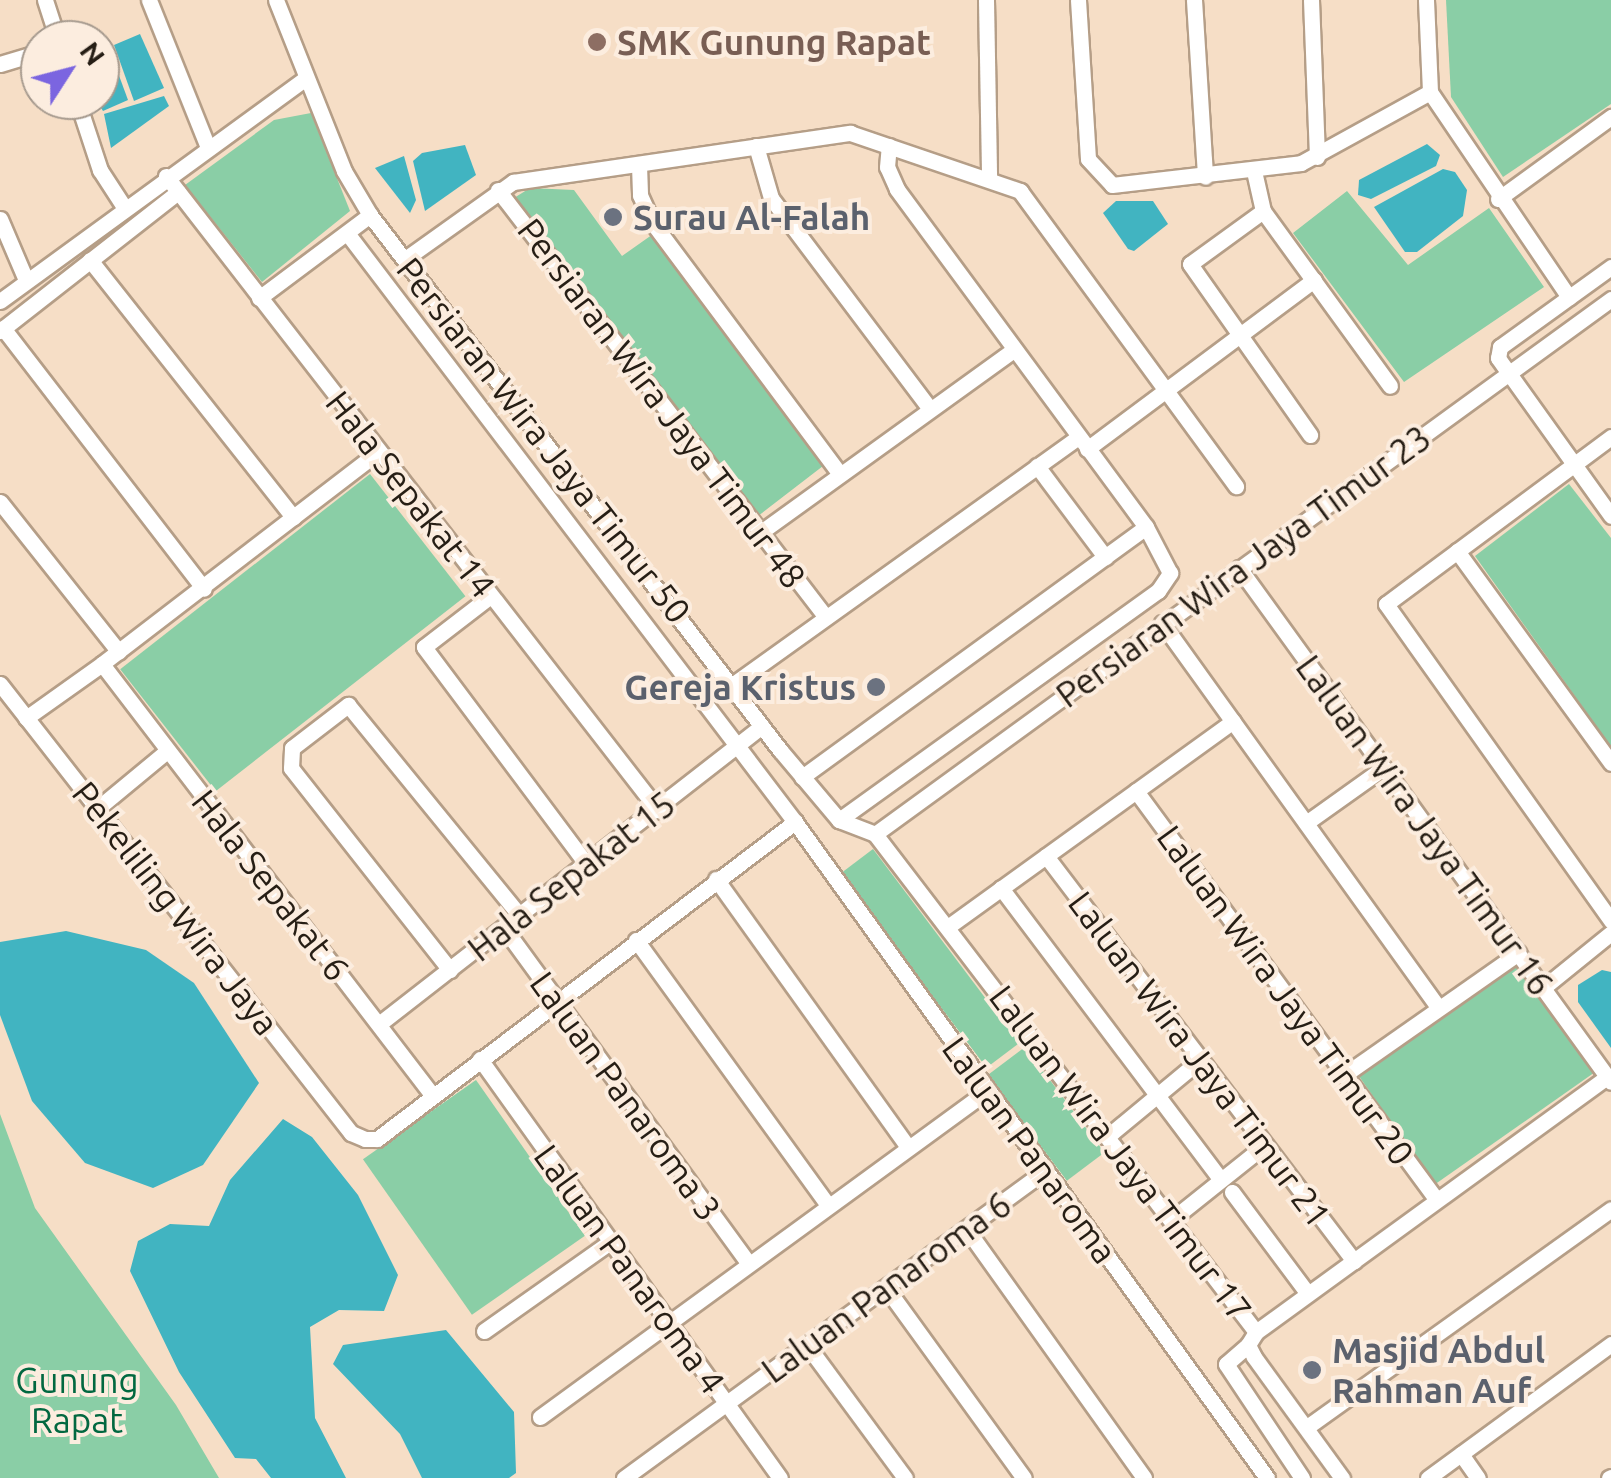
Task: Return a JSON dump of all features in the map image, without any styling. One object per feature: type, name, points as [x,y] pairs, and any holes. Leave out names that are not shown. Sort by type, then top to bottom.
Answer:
[{"type":"street","points":[[150,0],[207,145]]},
{"type":"street","name":"Persiaran Wira Jaya Timur 50","points":[[276,0],[306,78],[370,215],[802,777],[839,820],[875,834]]},
{"type":"street","points":[[986,0],[989,177]]},
{"type":"street","points":[[1078,0],[1093,171],[1112,184],[1254,171],[1318,157],[1430,92]]},
{"type":"street","points":[[1194,0],[1205,177]]},
{"type":"street","points":[[1311,0],[1318,157]]},
{"type":"street","points":[[1426,0],[1430,92],[1498,199],[1569,297]]},
{"type":"street","points":[[0,301],[207,145],[306,78]]},
{"type":"street","points":[[1498,199],[1611,118]]},
{"type":"street","points":[[84,120],[100,170],[124,207]]},
{"type":"street","points":[[405,259],[498,190],[838,131],[989,177],[1030,202],[1236,486]]},
{"type":"street","points":[[756,146],[771,198],[930,408]]},
{"type":"street","points":[[839,820],[1158,591],[1170,562],[890,178],[889,146]]},
{"type":"street","points":[[639,165],[640,195],[652,222],[840,474]]},
{"type":"street","points":[[1254,171],[1263,211],[1390,386]]},
{"type":"street","name":"Hala Sepakat 14","points":[[166,176],[658,810]]},
{"type":"street","name":"Persiaran Wira Jaya Timur 48","points":[[498,190],[825,616]]},
{"type":"street","points":[[178,192],[1,330],[204,589]]},
{"type":"street","points":[[1263,211],[1190,264],[1310,434]]},
{"type":"street","points":[[259,298],[370,215]]},
{"type":"street","points":[[0,219],[26,280]]},
{"type":"street","name":"Laluan Panaroma","points":[[347,233],[795,822],[1267,1478]]},
{"type":"street","points":[[90,260],[293,517]]},
{"type":"street","points":[[1611,267],[1500,347],[1507,376],[1611,516]]},
{"type":"street","points":[[732,685],[1037,466],[1167,392],[1314,280]]},
{"type":"street","name":"Persiaran Wira Jaya Timur 23","points":[[875,834],[1611,299]]},
{"type":"street","points":[[760,532],[1012,350]]},
{"type":"street","points":[[1611,437],[1389,599],[1386,610],[1611,921]]},
{"type":"street","points":[[26,718],[106,669],[120,652],[378,452]]},
{"type":"street","points":[[1037,466],[1105,557]]},
{"type":"street","points":[[0,502],[120,652]]},
{"type":"street","points":[[802,777],[1146,528]]},
{"type":"street","points":[[1457,550],[1611,763]]},
{"type":"street","name":"Laluan Wira Jaya Timur 16","points":[[1239,568],[1609,1080]]},
{"type":"street","points":[[490,596],[424,647],[587,865]]},
{"type":"street","points":[[1162,623],[1439,1008]]},
{"type":"street","name":"Hala Sepakat 6","points":[[106,669],[433,1096]]},
{"type":"street","name":"Pekeliling Wira Jaya","points":[[0,684],[351,1133],[377,1139],[433,1096]]},
{"type":"street","points":[[450,970],[291,768],[292,748],[348,704],[520,916]]},
{"type":"street","points":[[948,926],[1233,722]]},
{"type":"street","name":"Hala Sepakat 15","points":[[379,1024],[762,726]]},
{"type":"street","points":[[98,808],[167,751]]},
{"type":"street","points":[[1306,823],[1384,768]]},
{"type":"street","name":"Laluan Wira Jaya Timur 20","points":[[1136,791],[1436,1199]]},
{"type":"street","points":[[433,1096],[795,822]]},
{"type":"street","name":"Laluan Wira Jaya Timur 17","points":[[875,834],[1171,1220],[1342,1478]]},
{"type":"street","name":"Laluan Wira Jaya Timur 21","points":[[1046,856],[1354,1261]]},
{"type":"street","points":[[716,880],[908,1147]]},
{"type":"street","points":[[1001,888],[1220,1179]]},
{"type":"street","name":"Laluan Panaroma 3","points":[[504,928],[748,1263]]},
{"type":"street","points":[[1543,988],[1611,932]]},
{"type":"street","points":[[636,940],[828,1205]]},
{"type":"street","points":[[1344,1074],[1518,953]]},
{"type":"street","name":"Laluan Panaroma 4","points":[[480,1059],[780,1478]]},
{"type":"street","points":[[1108,1136],[1200,1060]]},
{"type":"street","points":[[1302,1478],[1226,1364],[1308,1294],[1436,1199],[1609,1080]]},
{"type":"street","points":[[540,1417],[987,1091]]},
{"type":"street","points":[[1171,1220],[1265,1145]]},
{"type":"street","name":"Laluan Panaroma 6","points":[[624,1478],[968,1231],[1046,1170]]},
{"type":"street","points":[[1232,1192],[1308,1294]]},
{"type":"street","points":[[1307,1427],[1611,1209]]},
{"type":"street","points":[[968,1231],[1136,1475]]},
{"type":"street","points":[[484,1331],[610,1242]]},
{"type":"street","points":[[887,1290],[1024,1478]]},
{"type":"street","points":[[807,1344],[906,1478]]},
{"type":"street","points":[[1428,1478],[1611,1344]]},
{"type":"street","points":[[1461,1454],[1478,1478]]},
{"type":"green space","points":[[1446,0],[1611,0],[1611,104],[1503,177],[1451,97]]},
{"type":"green space","points":[[311,113],[350,211],[262,282],[185,185],[274,120]]},
{"type":"green space","points":[[530,188],[574,190],[622,256],[656,232],[823,466],[758,516],[514,198]]},
{"type":"green space","points":[[1347,191],[1408,265],[1489,208],[1544,287],[1404,382],[1293,233]]},
{"type":"green space","points":[[370,474],[465,596],[216,791],[120,669]]},
{"type":"green space","points":[[1569,484],[1611,538],[1611,747],[1475,556]]},
{"type":"green space","points":[[873,849],[1019,1043],[986,1068],[840,874]]},
{"type":"green space","points":[[1517,962],[1594,1073],[1435,1184],[1357,1074]]},
{"type":"green space","points":[[1025,1047],[1104,1152],[1067,1181],[987,1075]]},
{"type":"green space","points":[[476,1080],[585,1236],[472,1315],[363,1159]]},
{"type":"green space","name":"Gunung Rapat","points":[[0,1114],[35,1208],[176,1405],[219,1478],[0,1478]]},
{"type":"water","points":[[140,34],[164,88],[134,101],[120,62],[120,42]]},
{"type":"water","points":[[120,78],[128,100],[120,104]]},
{"type":"water","points":[[164,96],[169,106],[111,148],[105,120],[120,120],[120,109]]},
{"type":"water","points":[[1427,144],[1440,155],[1436,166],[1371,199],[1358,195],[1359,180]]},
{"type":"water","points":[[465,145],[476,175],[425,211],[413,161],[422,153]]},
{"type":"water","points":[[404,156],[416,200],[410,213],[375,168]]},
{"type":"water","points":[[1443,169],[1455,172],[1467,190],[1463,216],[1417,252],[1405,252],[1374,207]]},
{"type":"water","points":[[1116,201],[1153,201],[1168,224],[1134,251],[1128,249],[1103,213]]},
{"type":"water","points":[[66,931],[146,950],[194,983],[259,1083],[203,1165],[153,1188],[85,1163],[32,1101],[0,1015],[0,942]]},
{"type":"water","points":[[1602,970],[1611,972],[1611,1048],[1578,1002],[1578,985]]},
{"type":"water","points":[[283,1119],[312,1137],[358,1195],[398,1275],[384,1311],[339,1310],[310,1327],[315,1418],[346,1478],[271,1478],[256,1459],[235,1458],[179,1372],[130,1271],[138,1241],[170,1224],[209,1226],[230,1180]]},
{"type":"water","points":[[446,1330],[514,1412],[516,1473],[509,1478],[422,1478],[400,1434],[333,1364],[343,1345]]},
{"type":"place","name":"SMK Gunung Rapat","points":[[597,42]]},
{"type":"place","name":"Surau Al-Falah","points":[[613,217]]},
{"type":"place","name":"Gereja Kristus","points":[[876,687]]},
{"type":"place","name":"Masjid Abdul Rahman Auf","points":[[1312,1370]]}]
